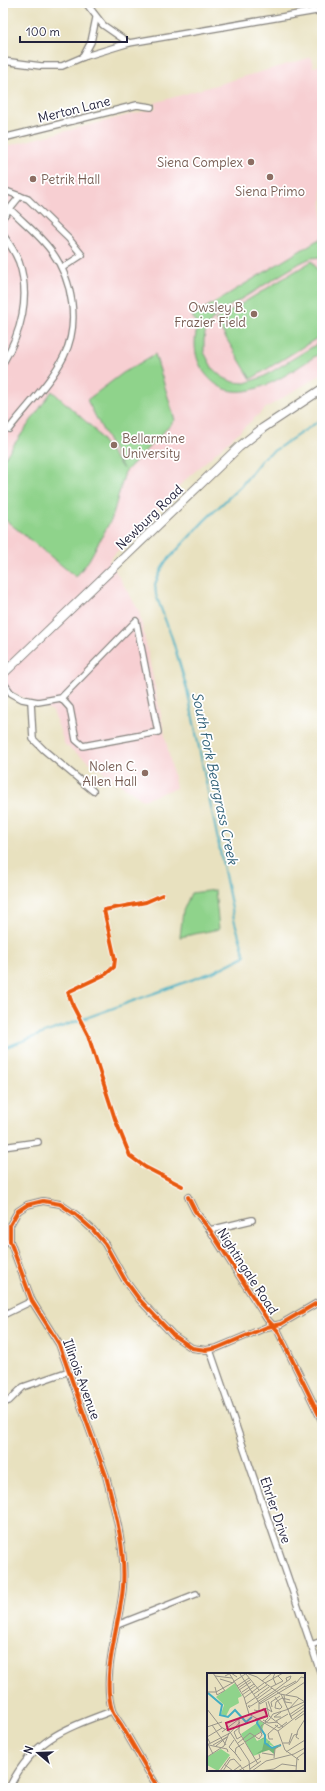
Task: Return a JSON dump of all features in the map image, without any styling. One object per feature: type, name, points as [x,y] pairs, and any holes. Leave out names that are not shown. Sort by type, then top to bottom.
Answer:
[{"type":"main road","name":"Newburg Road","points":[[3,674],[239,447],[268,424],[322,389]]},
{"type":"street","points":[[86,3],[96,18],[129,43]]},
{"type":"street","points":[[3,61],[56,67],[129,43],[322,10]]},
{"type":"street","points":[[83,57],[91,42],[96,18]]},
{"type":"street","name":"Merton Lane","points":[[3,138],[137,105],[151,107]]},
{"type":"street","points":[[3,190],[28,199],[69,239],[82,255],[62,268]]},
{"type":"street","points":[[3,217],[20,196]]},
{"type":"street","points":[[9,429],[56,369],[66,349],[72,328],[73,315],[72,299],[62,268],[42,240],[10,209]]},
{"type":"street","points":[[3,235],[18,261],[22,275],[24,304],[22,321],[17,337],[3,363]]},
{"type":"street","points":[[3,682],[11,693],[22,700],[31,702],[61,698],[136,621],[158,732],[83,746],[76,740],[70,708],[61,698]]},
{"type":"street","points":[[31,702],[33,739],[93,791]]},
{"type":"street","points":[[3,1147],[38,1142]]},
{"type":"street","name":"Nightingale Road","points":[[188,1197],[195,1211],[210,1230],[267,1319],[278,1331],[322,1421]]},
{"type":"street","name":"Illinois Avenue","points":[[158,1788],[112,1711],[109,1684],[123,1575],[119,1534],[106,1476],[69,1371],[54,1335],[32,1301],[10,1241],[9,1231],[12,1220],[23,1208],[43,1201],[52,1202],[65,1207],[93,1230],[105,1244],[132,1291],[173,1335],[192,1348],[210,1350],[281,1324],[322,1300]]},
{"type":"street","points":[[210,1230],[252,1220]]},
{"type":"street","points":[[3,1242],[10,1241]]},
{"type":"street","points":[[3,1315],[32,1301]]},
{"type":"street","name":"Ehrler Drive","points":[[210,1350],[322,1677]]},
{"type":"street","points":[[3,1403],[9,1401],[23,1387],[69,1371]]},
{"type":"street","points":[[117,1625],[196,1594]]},
{"type":"street","points":[[311,1645],[322,1641]]},
{"type":"street","points":[[9,1788],[22,1765],[43,1743],[59,1732],[74,1725],[112,1711]]},
{"type":"shaded area","name":"Bellarmine University","points":[[312,57],[313,67],[322,65],[322,374],[266,408],[183,482],[109,560],[139,611],[176,788],[143,800],[65,745],[53,711],[3,689],[3,147],[156,108],[154,103]]},
{"type":"green space","points":[[321,238],[322,257],[311,258],[300,263],[217,314],[206,328],[204,352],[213,369],[222,377],[233,382],[245,383],[263,377],[322,341],[322,352],[279,379],[263,386],[247,391],[231,391],[217,385],[204,372],[198,361],[195,349],[195,337],[198,325],[192,316]]},
{"type":"green space","points":[[312,261],[322,279],[322,335],[251,379],[215,320]]},
{"type":"green space","points":[[155,354],[175,420],[125,472],[112,518],[89,560],[76,577],[3,518],[3,460],[52,391],[93,428],[123,469],[87,400],[123,373]]},
{"type":"green space","points":[[215,890],[219,929],[180,937],[183,911],[191,893]]},
{"type":"waterway","name":"South Fork Beargrass Creek","points":[[3,1048],[213,972],[245,956],[234,919],[187,689],[172,638],[156,595],[155,584],[164,564],[205,520],[241,486],[263,458],[322,419]]},
{"type":"cycle path","points":[[162,895],[146,902],[104,910],[115,959],[114,967],[106,974],[68,992],[73,1006],[88,1035],[115,1119],[130,1156],[145,1167],[182,1186]]},
{"type":"cycle path","points":[[188,1197],[195,1211],[210,1230],[267,1319],[278,1331],[322,1421]]},
{"type":"cycle path","points":[[158,1788],[113,1712],[109,1696],[110,1665],[121,1601],[124,1573],[119,1531],[106,1476],[59,1344],[32,1301],[10,1241],[10,1225],[18,1211],[27,1205],[43,1201],[60,1204],[75,1214],[93,1230],[105,1244],[125,1280],[139,1299],[173,1335],[192,1348],[206,1350],[217,1348],[267,1327],[281,1324],[322,1300]]},
{"type":"place","name":"Siena Complex","points":[[251,162]]},
{"type":"place","name":"Siena Primo","points":[[270,177]]},
{"type":"place","name":"Petrik Hall","points":[[33,179]]},
{"type":"place","name":"Owsley B. Frazier Field","points":[[254,314]]},
{"type":"place","name":"Bellarmine University","points":[[114,445]]},
{"type":"place","name":"Nolen C. Allen Hall","points":[[145,773]]}]
